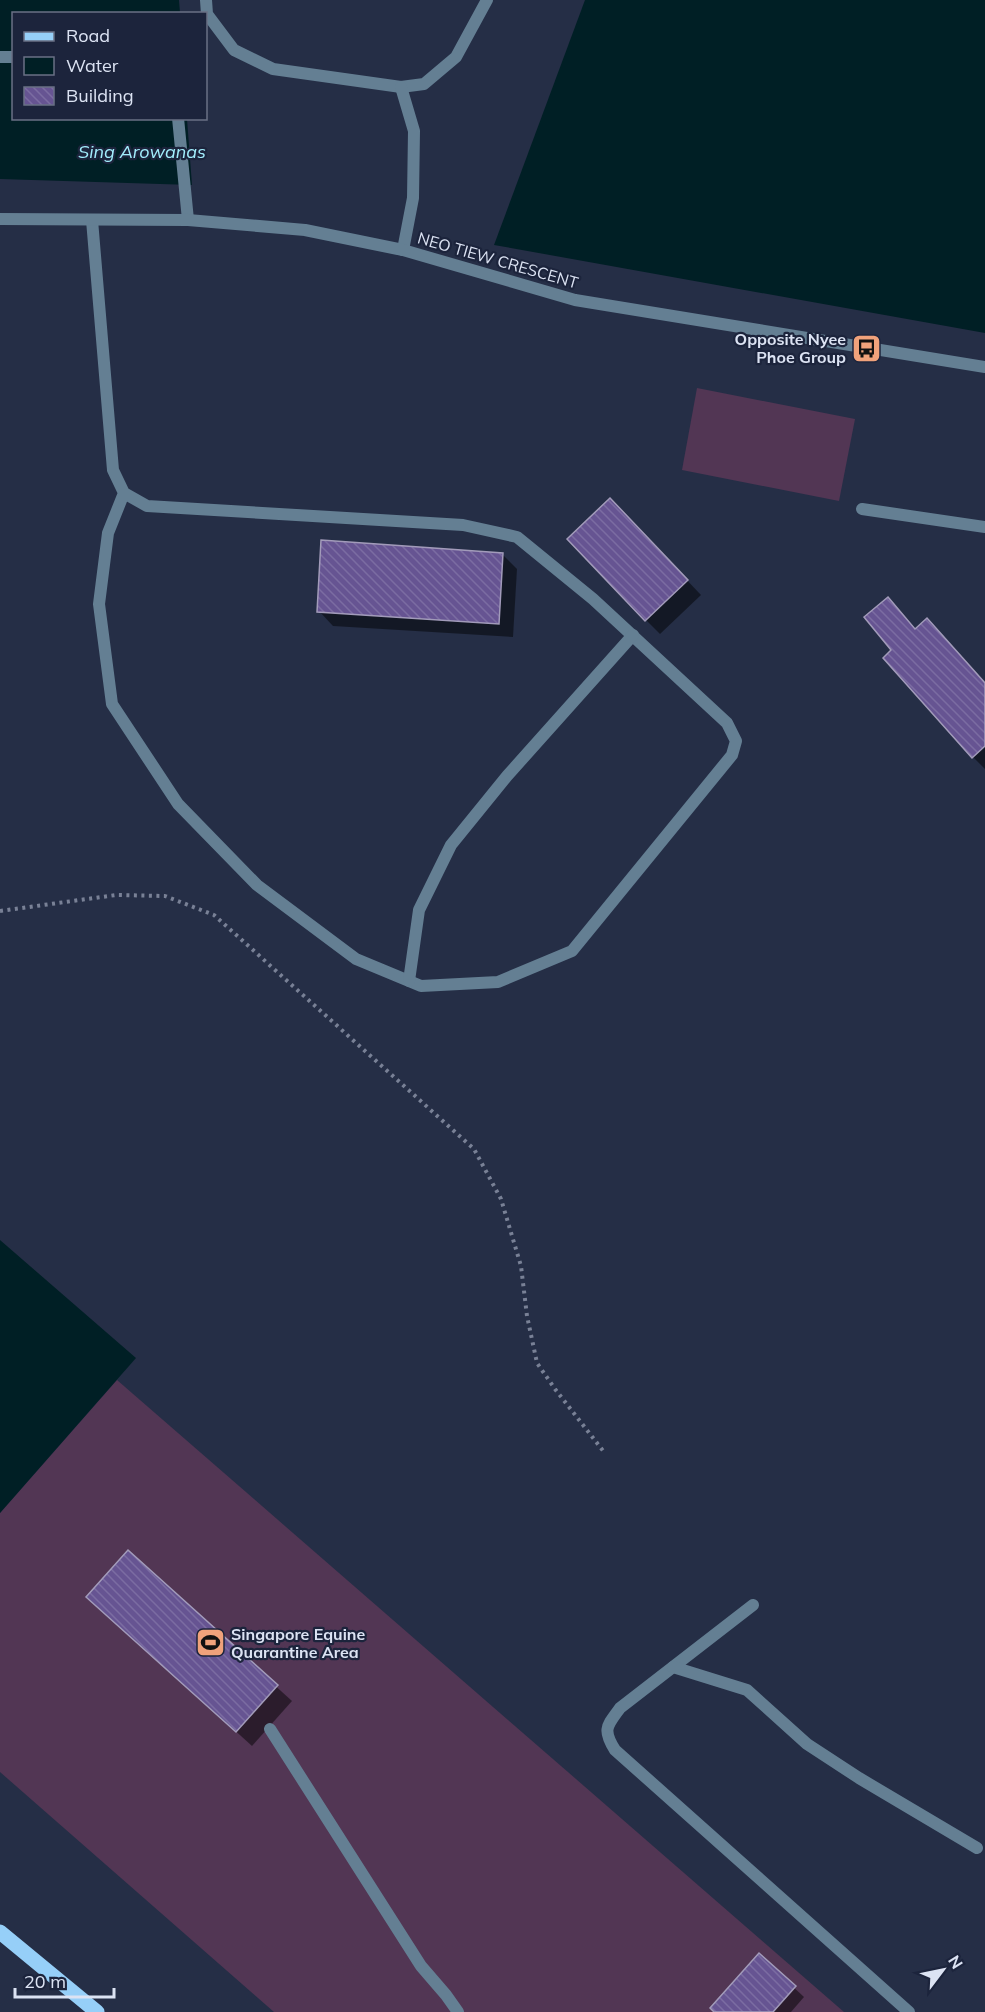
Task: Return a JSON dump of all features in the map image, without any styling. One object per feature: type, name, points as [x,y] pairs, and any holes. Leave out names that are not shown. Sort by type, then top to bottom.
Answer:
[{"type":"main road","points":[[0,1932],[97,2012]]},
{"type":"street","points":[[207,14],[234,50],[273,69],[401,87],[424,84],[456,57],[487,0]]},
{"type":"street","points":[[401,87],[414,131],[413,198],[403,250]]},
{"type":"street","points":[[178,120],[188,220]]},
{"type":"street","name":"NEO TIEW CRESCENT","points":[[0,219],[188,220],[305,230],[403,250],[575,300],[985,367]]},
{"type":"street","points":[[92,220],[113,470],[124,493],[147,506],[463,525],[517,537],[593,599],[727,723],[736,741],[732,755],[572,951],[498,982],[422,986],[356,959],[257,885],[178,804],[112,704],[99,604],[108,533],[124,493]]},
{"type":"street","points":[[862,509],[985,527]]},
{"type":"street","points":[[409,981],[418,910],[451,846],[507,776],[633,635]]},
{"type":"street","points":[[753,1605],[620,1708],[607,1726],[607,1737],[615,1750],[909,2012]]},
{"type":"street","points":[[673,1667],[747,1690],[807,1744],[859,1778],[977,1848]]},
{"type":"street","points":[[270,1729],[421,1966],[458,2012]]},
{"type":"path","points":[[0,911],[116,895],[165,896],[214,915],[474,1149],[501,1199],[521,1266],[527,1316],[537,1363],[604,1452]]},
{"type":"shaded area","points":[[697,388],[855,419],[839,501],[682,470]]},
{"type":"shaded area","name":"Singapore Equine Quarantine Area","points":[[117,1380],[844,2012],[274,2012],[0,1772],[0,1513]]},
{"type":"water","name":"Sing Arowanas","points":[[0,0],[179,0],[180,12],[12,12],[12,120],[187,120],[192,185],[0,179]]},
{"type":"water","points":[[585,0],[985,0],[985,333],[494,245]]},
{"type":"water","points":[[0,1240],[136,1358],[0,1513]]},
{"type":"building","points":[[610,498],[688,580],[645,621],[567,539]]},
{"type":"building","points":[[321,540],[503,553],[499,624],[317,612]]},
{"type":"building","points":[[888,597],[915,629],[927,618],[985,683],[985,746],[972,758],[883,658],[891,650],[864,617]]},
{"type":"building","points":[[128,1550],[278,1685],[236,1732],[86,1597]]},
{"type":"building","points":[[759,1953],[796,1986],[773,2012],[714,2012],[710,2008]]},
{"type":"place","name":"Opposite Nyee Phoe Group","points":[[867,348]]},
{"type":"place","name":"Singapore Equine Quarantine Area","points":[[210,1643]]}]
